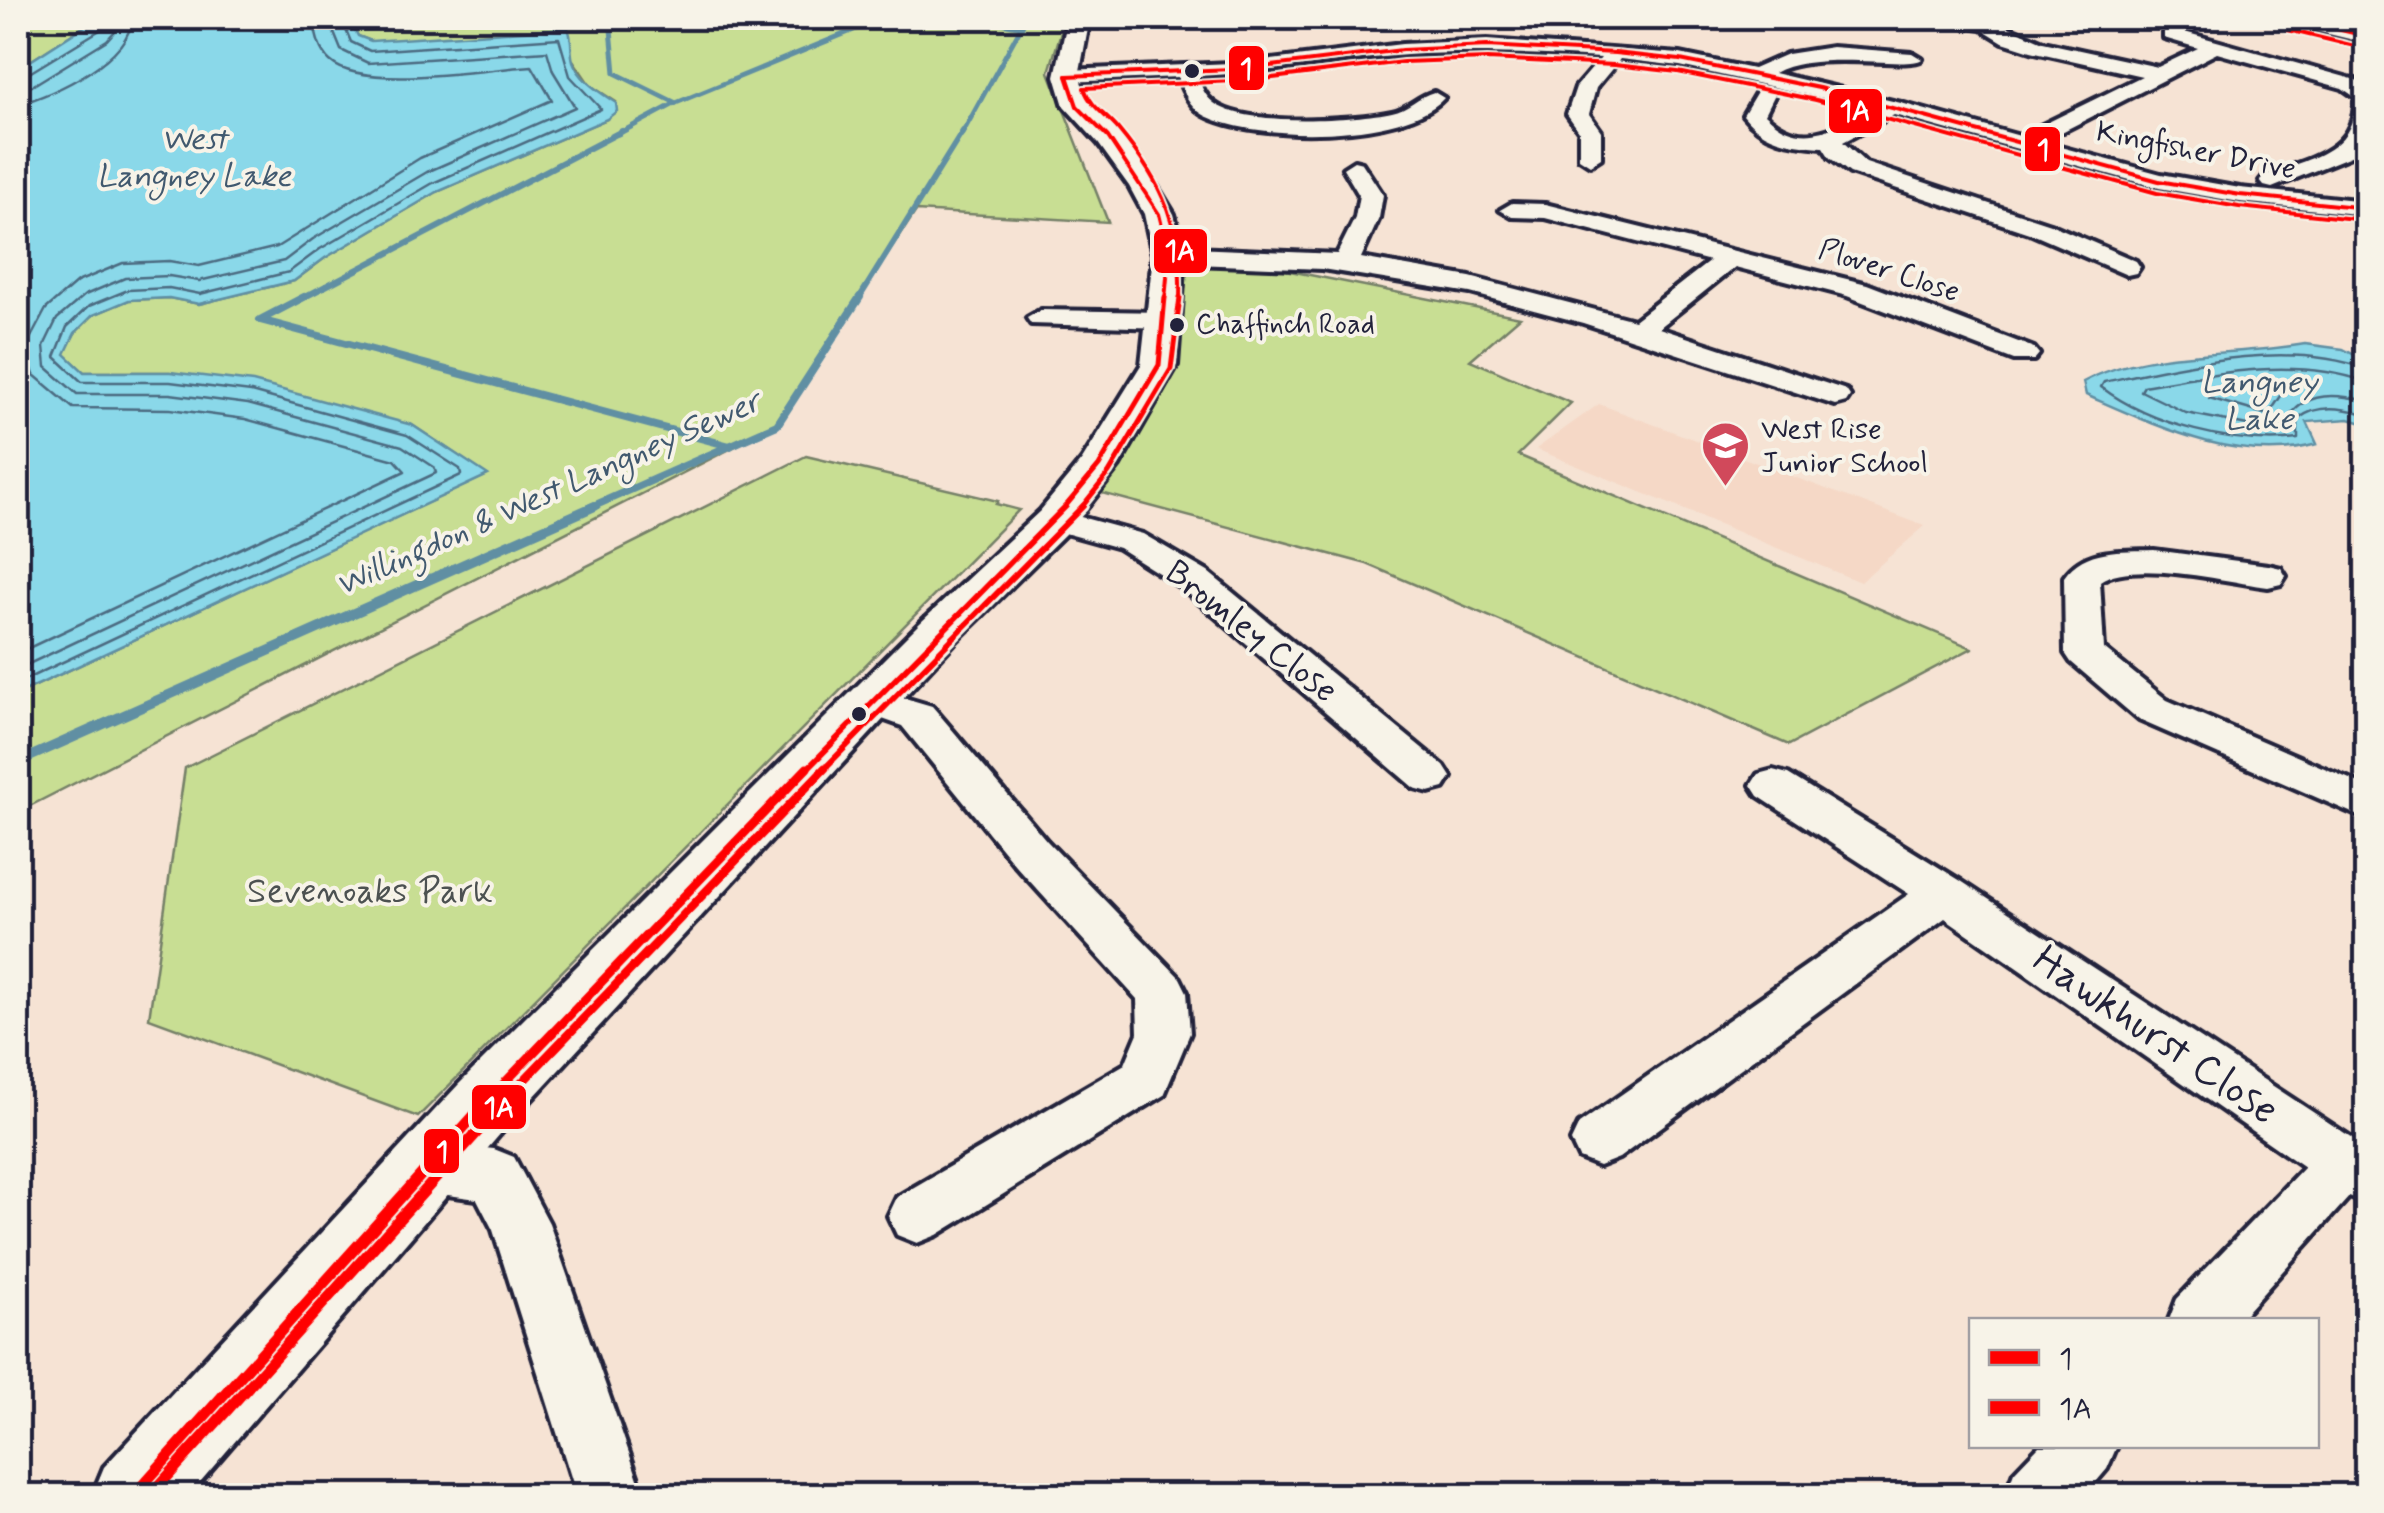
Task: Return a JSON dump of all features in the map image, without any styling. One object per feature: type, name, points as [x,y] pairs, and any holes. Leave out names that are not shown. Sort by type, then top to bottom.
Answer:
[{"type":"main road","points":[[2291,18],[2366,36]]},
{"type":"street","points":[[133,1496],[426,1166],[871,701],[1055,520],[1099,466],[1158,366],[1169,255],[1152,200],[1108,137],[1077,106],[1068,76],[1079,18]]},
{"type":"street","points":[[1764,18],[1772,18]]},
{"type":"street","points":[[1937,18],[1989,21],[2010,38],[2038,47],[2157,73]]},
{"type":"street","points":[[2170,34],[2349,84],[2365,95],[2366,117],[2350,148],[2272,182]]},
{"type":"street","name":"Kingfisher Drive","points":[[1068,76],[1187,72],[1396,43],[1615,52],[1761,88],[1894,106],[2159,180],[2240,194],[2366,208]]},
{"type":"street","points":[[2023,143],[2214,47]]},
{"type":"street","points":[[1590,158],[1590,132],[1578,114],[1586,87],[1615,52]]},
{"type":"street","points":[[1912,59],[1820,54],[1791,58],[1761,88],[1754,115],[1761,126],[1779,134],[1830,141],[1838,153],[1858,168],[2041,228],[2126,266]]},
{"type":"street","points":[[1187,72],[1192,94],[1212,111],[1246,120],[1294,124],[1405,116],[1434,98]]},
{"type":"street","points":[[1761,88],[1793,104]]},
{"type":"street","points":[[1830,141],[1840,132],[1894,106]]},
{"type":"street","points":[[1405,116],[1427,127]]},
{"type":"street","points":[[1562,156],[1618,160]]},
{"type":"street","points":[[1346,263],[1367,218],[1371,195],[1354,168]]},
{"type":"street","points":[[1329,170],[1382,168]]},
{"type":"street","name":"Plover Close","points":[[1512,210],[1547,205],[1857,290],[2024,354]]},
{"type":"street","points":[[1169,255],[1346,263],[1461,285],[1641,329],[1835,396]]},
{"type":"street","points":[[1641,329],[1731,257]]},
{"type":"street","points":[[1041,318],[1164,320]]},
{"type":"street","name":"Bromley Close","points":[[1055,520],[1130,541],[1195,580],[1429,777]]},
{"type":"street","points":[[2268,577],[2154,561],[2102,563],[2082,578],[2085,653],[2153,710],[2366,804]]},
{"type":"street","points":[[871,701],[917,716],[1031,853],[1162,992],[1164,1033],[1145,1079],[916,1216]]},
{"type":"street","name":"Hawkhurst Close","points":[[1773,785],[1944,894],[2355,1171]]},
{"type":"street","points":[[1598,1141],[1944,894]]},
{"type":"street","points":[[426,1166],[494,1175],[520,1223],[611,1496]]},
{"type":"street","points":[[2201,1318],[2355,1171]]},
{"type":"street","points":[[2038,1496],[2082,1448]]},
{"type":"shaded area","name":"West Rise Junior School","points":[[1599,404],[1925,526],[1860,582],[1536,449]]},
{"type":"green space","points":[[18,18],[117,18],[88,24],[18,69]]},
{"type":"green space","points":[[349,18],[1065,18],[1049,72],[1108,222],[916,211],[777,425],[18,812],[18,694],[487,475],[412,425],[170,372],[84,372],[64,354],[75,333],[93,315],[129,300],[169,298],[199,304],[294,281],[325,258],[437,192],[607,119],[616,102],[590,85],[573,60],[371,41],[358,36]]},
{"type":"green space","points":[[1186,265],[1275,268],[1520,317],[1470,360],[1571,403],[1518,455],[1972,648],[1789,745],[1367,564],[1094,491],[1171,360]]},
{"type":"green space","name":"Sevenoaks Park","points":[[806,456],[998,501],[996,504],[1019,510],[418,1117],[149,1018],[185,768]]},
{"type":"water","name":"West Langney Lake","points":[[115,18],[349,18],[358,36],[371,41],[568,28],[576,68],[616,103],[617,111],[607,119],[437,192],[325,258],[294,281],[199,304],[169,298],[129,300],[93,315],[75,333],[65,354],[84,372],[170,372],[253,382],[412,425],[488,475],[18,694],[18,69],[88,24]]},
{"type":"water","name":"Langney Lake","points":[[2305,344],[2343,349],[2366,361],[2366,424],[2349,419],[2307,422],[2317,444],[2288,449],[2228,446],[2170,430],[2086,395],[2083,382],[2108,371],[2163,358]]},
{"type":"waterway","points":[[88,24],[99,18]]},
{"type":"waterway","points":[[610,18],[615,73],[676,103]]},
{"type":"waterway","points":[[676,103],[883,18]]},
{"type":"waterway","points":[[976,18],[1021,27]]},
{"type":"waterway","name":"Willingdon & West Langney Sewer","points":[[1021,27],[1026,18]]},
{"type":"waterway","name":"Willingdon & West Langney Sewer","points":[[962,134],[1021,27]]},
{"type":"waterway","points":[[618,134],[676,103]]},
{"type":"waterway","points":[[299,300],[622,131]]},
{"type":"waterway","name":"Willingdon & West Langney Sewer","points":[[858,300],[963,131]]},
{"type":"waterway","points":[[304,297],[260,320],[730,446]]},
{"type":"waterway","name":"Willingdon & West Langney Sewer","points":[[730,446],[777,425],[860,297]]},
{"type":"waterway","name":"Willingdon & West Langney Sewer","points":[[589,508],[730,446]]},
{"type":"waterway","name":"Willingdon & West Langney Sewer","points":[[18,762],[595,506]]},
{"type":"transit line","name":"1","points":[[2291,18],[2366,36]]},
{"type":"transit line","name":"1A","points":[[2288,30],[2363,48]]},
{"type":"transit line","name":"1","points":[[1067,76],[1255,68],[1402,50],[1487,46],[1615,53],[1680,60],[1819,88],[2159,181],[2240,195],[2366,208]]},
{"type":"transit line","name":"1A","points":[[150,1496],[492,1114],[946,642],[1064,529],[1109,473],[1171,369],[1181,254],[1171,210],[1154,180],[1118,129],[1088,99],[1084,88],[1256,80],[1403,62],[1487,59],[1614,65],[1678,72],[1816,100],[2157,193],[2239,207],[2365,220]]},
{"type":"transit line","name":"1","points":[[133,1496],[483,1105],[937,633],[1055,520],[1099,466],[1159,365],[1169,255],[1159,214],[1108,137],[1077,106],[1067,76]]},
{"type":"place","name":"Chaffinch Road","points":[[1177,325]]},
{"type":"place","name":"West Rise Junior School","points":[[1726,488]]}]
